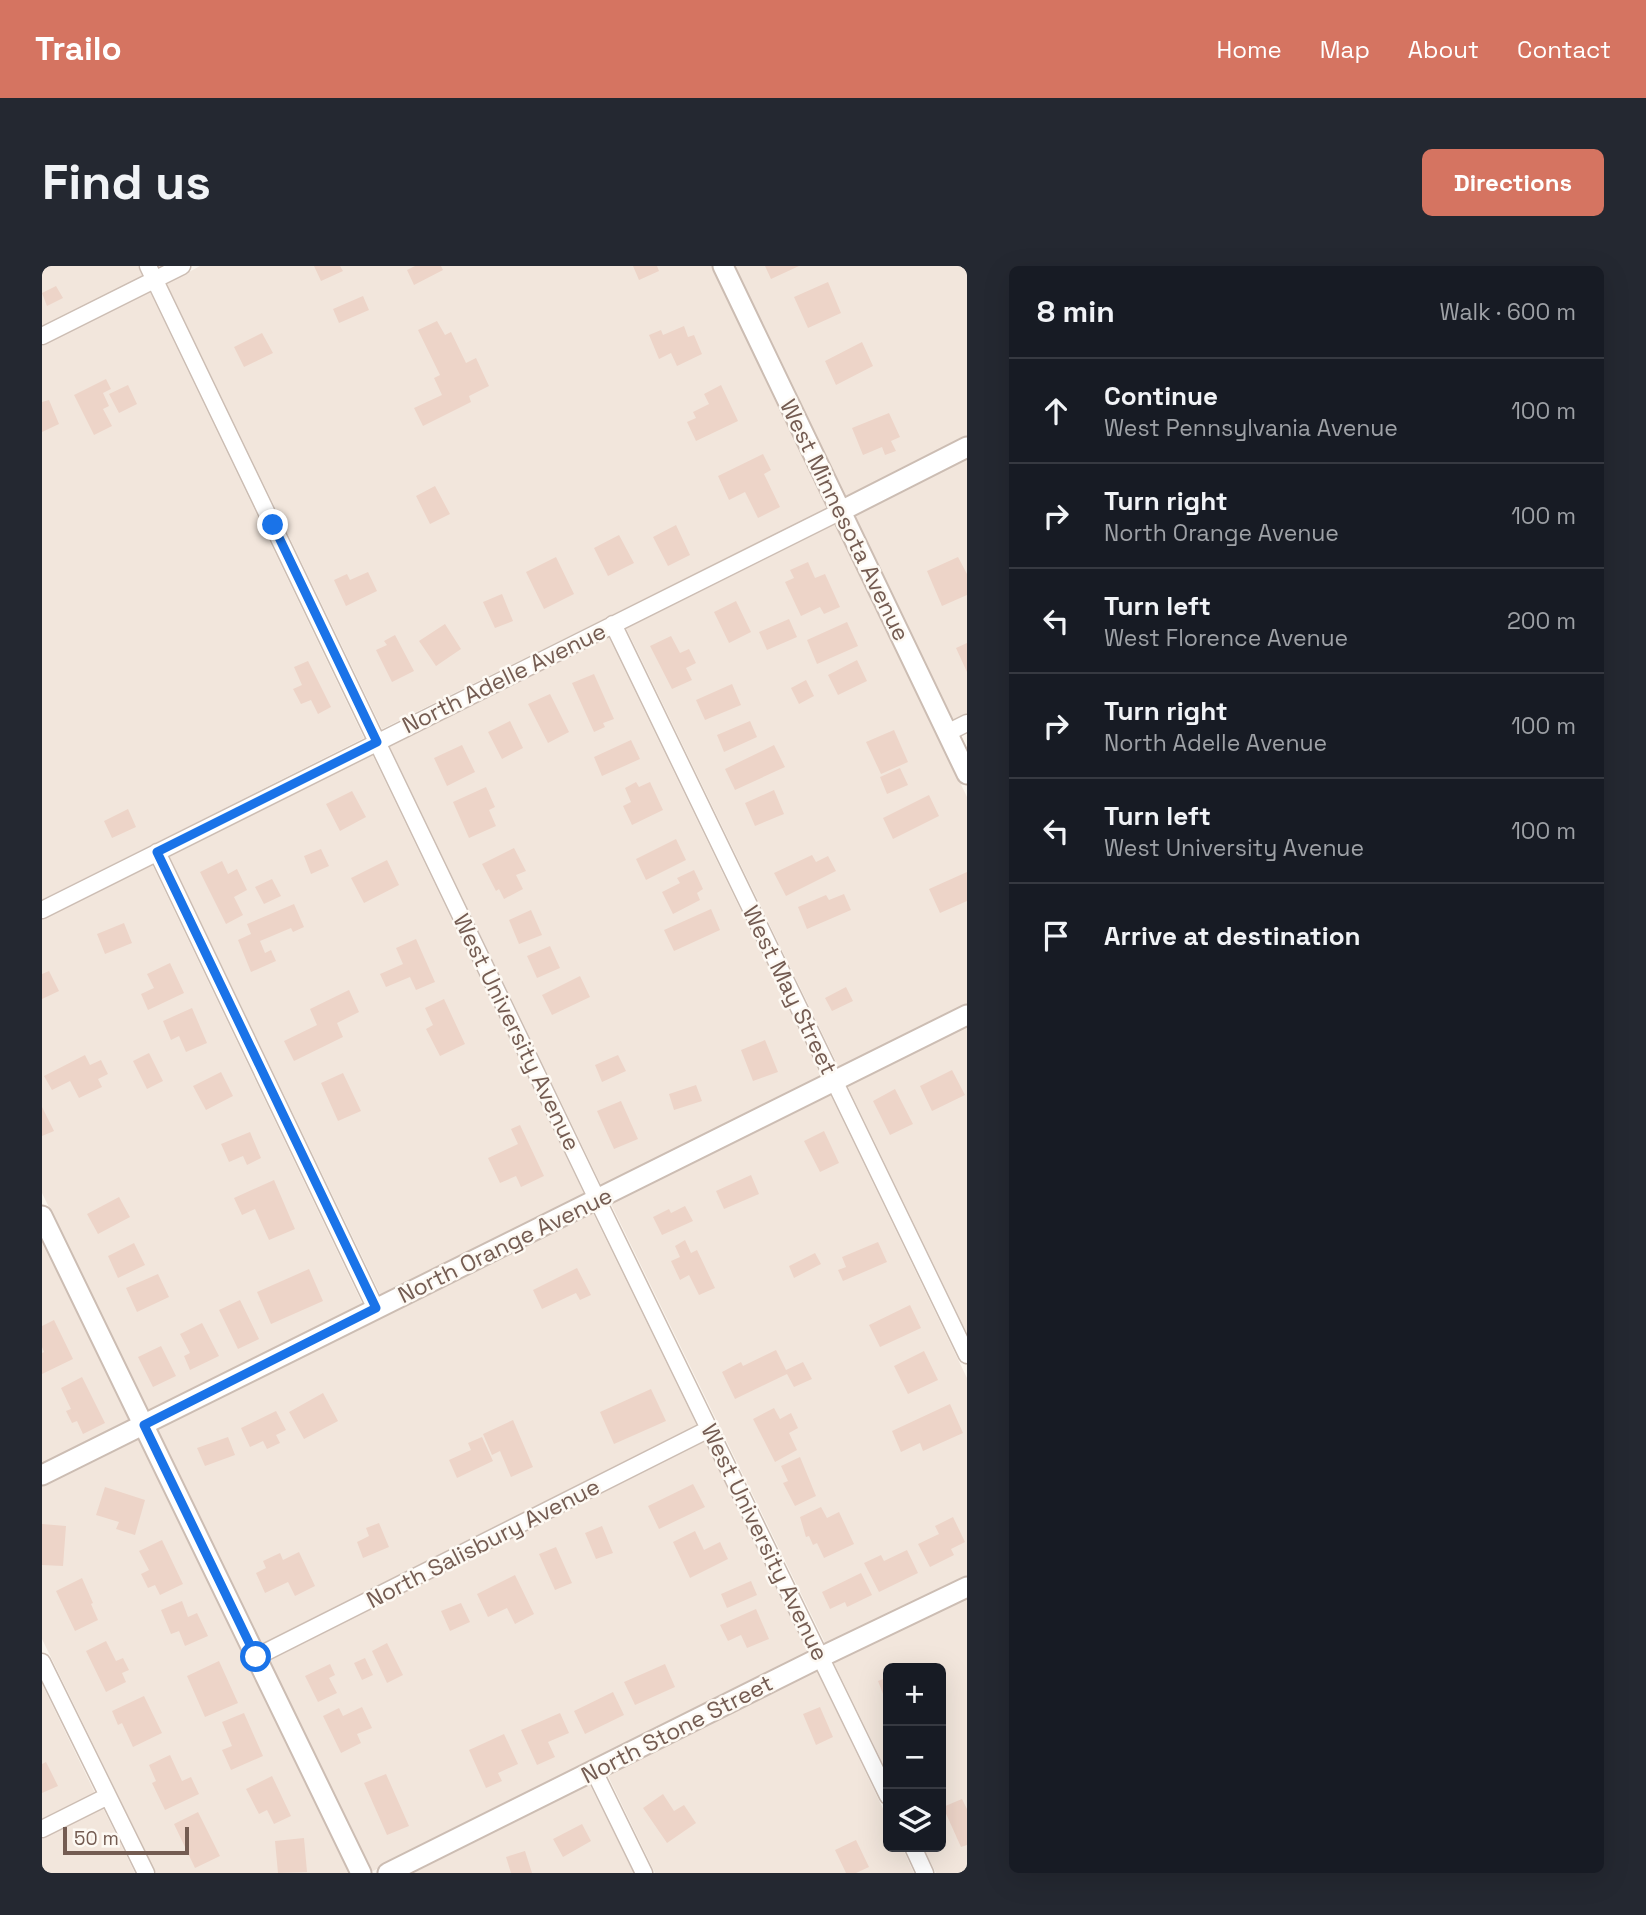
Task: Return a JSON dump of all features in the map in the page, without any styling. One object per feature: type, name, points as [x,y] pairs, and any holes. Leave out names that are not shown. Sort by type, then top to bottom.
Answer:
[{"type":"street","points":[[42,336],[152,273],[182,266]]},
{"type":"street","name":"West Minnesota Avenue","points":[[723,266],[967,774]]},
{"type":"street","name":"West University Avenue","points":[[152,273],[597,1199],[885,1789]]},
{"type":"street","name":"North Adelle Avenue","points":[[42,910],[967,447]]},
{"type":"street","name":"West May Street","points":[[613,624],[967,1355]]},
{"type":"street","points":[[947,733],[967,723]]},
{"type":"street","points":[[157,852],[376,1308]]},
{"type":"street","name":"North Orange Avenue","points":[[42,1475],[967,1015]]},
{"type":"street","points":[[42,1216],[360,1873]]},
{"type":"street","name":"North Salisbury Avenue","points":[[256,1657],[709,1429]]},
{"type":"street","name":"North Stone Street","points":[[388,1873],[967,1587]]},
{"type":"street","points":[[42,1662],[146,1873]]},
{"type":"street","points":[[594,1771],[645,1873]]},
{"type":"street","points":[[42,1829],[108,1796]]},
{"type":"street","points":[[915,1852],[925,1873]]},
{"type":"shaded area","points":[[42,266],[138,266],[143,277],[42,327]]},
{"type":"shaded area","points":[[200,266],[712,266],[828,508],[382,729],[167,284]]},
{"type":"shaded area","points":[[734,266],[967,266],[967,438],[846,499]]},
{"type":"shaded area","points":[[150,292],[364,738],[42,900],[42,346]]},
{"type":"shaded area","points":[[967,457],[967,714],[952,721],[853,514]]},
{"type":"shaded area","points":[[836,523],[967,797],[967,1005],[840,1070],[626,628]]},
{"type":"shaded area","points":[[608,636],[822,1078],[602,1187],[389,745]]},
{"type":"shaded area","points":[[372,754],[585,1196],[381,1296],[169,856]]},
{"type":"shaded area","points":[[152,864],[363,1305],[149,1413],[42,1193],[42,919]]},
{"type":"shaded area","points":[[967,1024],[967,1333],[847,1085]]},
{"type":"shaded area","points":[[830,1094],[967,1378],[967,1577],[826,1645],[610,1202]]},
{"type":"shaded area","points":[[592,1211],[697,1426],[261,1645],[156,1428]]},
{"type":"shaded area","points":[[42,1238],[131,1421],[42,1465]]},
{"type":"shaded area","points":[[139,1437],[350,1873],[156,1873],[42,1639],[42,1484]]},
{"type":"shaded area","points":[[705,1441],[808,1654],[371,1872],[268,1660]]},
{"type":"shaded area","points":[[967,1597],[967,1873],[936,1873],[926,1852],[946,1852],[946,1663],[883,1663],[883,1764],[833,1661]]},
{"type":"shaded area","points":[[816,1669],[883,1809],[883,1852],[904,1852],[914,1873],[655,1873],[607,1774]]},
{"type":"shaded area","points":[[42,1684],[95,1793],[42,1820]]},
{"type":"shaded area","points":[[589,1783],[634,1873],[408,1873]]},
{"type":"shaded area","points":[[103,1808],[135,1873],[42,1873],[42,1839]]},
{"type":"building","points":[[314,266],[340,266],[343,271],[321,281]]},
{"type":"building","points":[[415,266],[441,266],[443,270],[414,285],[407,270]]},
{"type":"building","points":[[633,266],[657,266],[659,271],[639,280]]},
{"type":"building","points":[[765,266],[799,266],[771,279]]},
{"type":"building","points":[[828,282],[841,313],[808,328],[794,297]]},
{"type":"building","points":[[56,286],[63,298],[47,306],[42,293]]},
{"type":"building","points":[[363,296],[369,310],[339,323],[333,309]]},
{"type":"building","points":[[437,321],[445,335],[451,332],[466,363],[476,358],[489,386],[469,396],[471,402],[423,426],[414,408],[442,395],[434,378],[440,375],[418,330]]},
{"type":"building","points":[[684,326],[688,337],[694,335],[702,354],[677,366],[671,353],[659,359],[649,335],[661,330],[663,335]]},
{"type":"building","points":[[262,333],[273,353],[244,367],[234,347]]},
{"type":"building","points":[[862,342],[873,366],[836,385],[825,361]]},
{"type":"building","points":[[106,379],[111,389],[103,393],[109,406],[103,409],[112,426],[94,435],[74,395]]},
{"type":"building","points":[[128,385],[137,404],[119,413],[109,394]]},
{"type":"building","points":[[721,385],[738,421],[696,441],[687,422],[696,418],[693,412],[709,404],[704,394]]},
{"type":"building","points":[[49,400],[59,424],[42,432],[42,402]]},
{"type":"building","points":[[889,413],[900,437],[891,441],[896,451],[885,455],[882,447],[863,455],[852,428]]},
{"type":"building","points":[[763,454],[771,470],[764,474],[780,507],[758,518],[745,492],[729,500],[718,476]]},
{"type":"building","points":[[435,486],[450,514],[430,524],[416,496]]},
{"type":"building","points":[[676,525],[690,555],[668,566],[653,537]]},
{"type":"building","points":[[619,535],[634,563],[608,576],[594,548]]},
{"type":"building","points":[[556,557],[574,594],[544,609],[526,572]]},
{"type":"building","points":[[958,557],[967,574],[967,595],[942,606],[927,571]]},
{"type":"building","points":[[808,562],[815,578],[825,574],[840,607],[824,614],[820,607],[801,616],[785,582],[794,578],[790,570]]},
{"type":"building","points":[[368,572],[377,591],[346,606],[334,580],[347,574],[350,580]]},
{"type":"building","points":[[502,594],[513,621],[495,628],[483,602]]},
{"type":"building","points":[[736,601],[751,632],[729,643],[714,612]]},
{"type":"building","points":[[789,619],[797,637],[767,650],[759,632]]},
{"type":"building","points":[[847,622],[858,646],[817,664],[807,640]]},
{"type":"building","points":[[445,624],[461,649],[436,666],[419,641]]},
{"type":"building","points":[[395,635],[414,671],[392,682],[376,650],[387,645],[384,641]]},
{"type":"building","points":[[671,636],[680,653],[689,649],[696,663],[686,668],[692,680],[672,689],[650,646]]},
{"type":"building","points":[[967,643],[967,672],[956,648]]},
{"type":"building","points":[[857,660],[867,681],[838,695],[828,675]]},
{"type":"building","points":[[308,661],[331,707],[318,714],[311,700],[301,704],[293,689],[302,685],[294,667]]},
{"type":"building","points":[[594,674],[614,719],[603,723],[605,727],[594,732],[572,683]]},
{"type":"building","points":[[806,680],[814,696],[799,704],[791,688]]},
{"type":"building","points":[[732,684],[741,705],[705,720],[696,700]]},
{"type":"building","points":[[550,694],[569,732],[548,743],[528,704]]},
{"type":"building","points":[[510,721],[523,748],[502,759],[488,732]]},
{"type":"building","points":[[750,721],[757,737],[724,752],[717,735]]},
{"type":"building","points":[[894,730],[908,762],[881,774],[866,742]]},
{"type":"building","points":[[631,740],[640,759],[602,776],[594,757]]},
{"type":"building","points":[[462,745],[475,772],[447,786],[434,758]]},
{"type":"building","points":[[774,745],[785,767],[735,790],[725,769]]},
{"type":"building","points":[[900,768],[908,785],[887,794],[880,777]]},
{"type":"building","points":[[636,782],[639,787],[650,782],[663,810],[632,825],[623,806],[631,802],[625,788]]},
{"type":"building","points":[[486,787],[495,807],[489,810],[496,826],[469,838],[453,802]]},
{"type":"building","points":[[774,790],[784,814],[755,826],[745,803]]},
{"type":"building","points":[[352,791],[366,817],[340,831],[326,804]]},
{"type":"building","points":[[929,795],[939,816],[893,839],[883,818]]},
{"type":"building","points":[[128,809],[136,827],[112,838],[104,821]]},
{"type":"building","points":[[676,839],[686,860],[646,880],[636,859]]},
{"type":"building","points":[[514,848],[526,871],[516,875],[523,889],[504,899],[499,889],[496,891],[482,864]]},
{"type":"building","points":[[321,849],[329,866],[311,874],[304,856]]},
{"type":"building","points":[[812,855],[816,862],[828,856],[836,871],[786,896],[774,873]]},
{"type":"building","points":[[387,860],[399,885],[364,903],[351,878]]},
{"type":"building","points":[[222,861],[228,874],[237,869],[247,890],[234,897],[243,915],[226,924],[200,872]]},
{"type":"building","points":[[694,870],[703,889],[697,893],[700,900],[673,914],[662,892],[680,883],[677,878]]},
{"type":"building","points":[[967,872],[967,901],[940,913],[929,889]]},
{"type":"building","points":[[272,879],[281,896],[264,904],[255,887]]},
{"type":"building","points":[[844,894],[851,910],[807,929],[798,907],[826,895],[829,900]]},
{"type":"building","points":[[294,904],[304,927],[293,932],[291,928],[260,941],[265,953],[271,950],[276,961],[251,972],[238,940],[251,934],[247,924]]},
{"type":"building","points":[[711,909],[720,930],[674,951],[664,930]]},
{"type":"building","points":[[531,910],[542,935],[519,944],[509,920]]},
{"type":"building","points":[[124,923],[132,943],[105,954],[97,934]]},
{"type":"building","points":[[416,939],[435,982],[416,990],[410,977],[386,987],[380,974],[403,964],[396,948]]},
{"type":"building","points":[[550,946],[560,968],[537,978],[527,956]]},
{"type":"building","points":[[170,963],[184,993],[148,1010],[141,994],[154,988],[147,974]]},
{"type":"building","points":[[49,971],[59,991],[42,999],[42,974]]},
{"type":"building","points":[[580,976],[590,997],[552,1015],[542,995]]},
{"type":"building","points":[[846,987],[853,1001],[832,1011],[825,998]]},
{"type":"building","points":[[349,990],[359,1012],[337,1023],[343,1037],[294,1061],[284,1041],[317,1025],[310,1009]]},
{"type":"building","points":[[444,999],[465,1044],[440,1056],[426,1029],[433,1025],[425,1008]]},
{"type":"building","points":[[192,1008],[207,1043],[186,1052],[179,1036],[171,1040],[163,1021]]},
{"type":"building","points":[[765,1040],[778,1072],[753,1081],[741,1050]]},
{"type":"building","points":[[149,1053],[163,1081],[147,1089],[133,1061]]},
{"type":"building","points":[[85,1055],[90,1065],[101,1060],[108,1074],[98,1079],[102,1087],[79,1098],[70,1081],[52,1090],[44,1076]]},
{"type":"building","points":[[618,1055],[626,1071],[602,1082],[595,1065]]},
{"type":"building","points":[[952,1070],[965,1095],[932,1111],[920,1086]]},
{"type":"building","points":[[221,1072],[233,1096],[206,1110],[193,1086]]},
{"type":"building","points":[[343,1073],[361,1111],[338,1121],[321,1083]]},
{"type":"building","points":[[696,1085],[702,1101],[674,1110],[669,1094]]},
{"type":"building","points":[[895,1089],[913,1124],[890,1135],[873,1101]]},
{"type":"building","points":[[621,1101],[638,1139],[614,1149],[597,1111]]},
{"type":"building","points":[[42,1107],[54,1131],[42,1136]]},
{"type":"building","points":[[520,1125],[544,1176],[521,1187],[516,1176],[500,1183],[488,1158],[518,1144],[511,1129]]},
{"type":"building","points":[[824,1131],[839,1163],[820,1172],[804,1141]]},
{"type":"building","points":[[250,1132],[261,1158],[247,1165],[243,1156],[229,1162],[221,1144]]},
{"type":"building","points":[[751,1175],[759,1194],[724,1209],[716,1191]]},
{"type":"building","points":[[274,1180],[295,1229],[269,1240],[255,1209],[242,1215],[234,1198]]},
{"type":"building","points":[[119,1197],[130,1217],[98,1234],[87,1214]]},
{"type":"building","points":[[685,1206],[693,1221],[662,1235],[653,1217],[669,1209],[671,1213]]},
{"type":"building","points":[[685,1240],[691,1253],[697,1250],[715,1288],[699,1295],[689,1275],[680,1280],[671,1261],[680,1257],[675,1246]]},
{"type":"building","points":[[878,1242],[887,1262],[843,1281],[838,1270],[846,1267],[842,1257]]},
{"type":"building","points":[[134,1243],[145,1265],[118,1278],[108,1256]]},
{"type":"building","points":[[815,1253],[821,1264],[794,1278],[789,1266]]},
{"type":"building","points":[[577,1268],[591,1295],[580,1300],[576,1293],[542,1309],[533,1290]]},
{"type":"building","points":[[309,1269],[323,1301],[271,1324],[257,1292]]},
{"type":"building","points":[[158,1274],[169,1297],[137,1312],[126,1288]]},
{"type":"building","points":[[240,1300],[259,1339],[238,1349],[219,1310]]},
{"type":"building","points":[[910,1305],[921,1328],[880,1347],[869,1325]]},
{"type":"building","points":[[54,1320],[73,1359],[42,1374],[42,1326]]},
{"type":"building","points":[[202,1323],[219,1356],[190,1370],[184,1356],[190,1353],[180,1334]]},
{"type":"building","points":[[161,1346],[176,1376],[153,1387],[138,1357]]},
{"type":"building","points":[[776,1350],[786,1370],[803,1362],[812,1379],[794,1387],[787,1374],[735,1399],[722,1372],[741,1362],[743,1366]]},
{"type":"building","points":[[924,1351],[938,1380],[908,1394],[894,1366]]},
{"type":"building","points":[[82,1377],[105,1423],[83,1434],[77,1421],[72,1423],[66,1411],[71,1409],[61,1388]]},
{"type":"building","points":[[651,1389],[666,1421],[614,1444],[600,1412]]},
{"type":"building","points":[[323,1393],[338,1421],[304,1439],[289,1412]]},
{"type":"building","points":[[950,1404],[963,1433],[923,1451],[920,1443],[901,1452],[892,1431]]},
{"type":"building","points":[[774,1408],[780,1419],[791,1413],[798,1428],[789,1433],[797,1450],[775,1462],[753,1419]]},
{"type":"building","points":[[276,1411],[286,1430],[276,1435],[280,1443],[267,1449],[263,1441],[250,1447],[241,1428]]},
{"type":"building","points":[[513,1420],[533,1467],[511,1477],[500,1451],[492,1455],[483,1434]]},
{"type":"building","points":[[228,1437],[235,1455],[205,1466],[197,1448]]},
{"type":"building","points":[[482,1437],[493,1461],[457,1478],[449,1460],[471,1450],[468,1443]]},
{"type":"building","points":[[800,1457],[816,1496],[795,1506],[783,1483],[788,1481],[781,1466]]},
{"type":"building","points":[[693,1484],[705,1507],[659,1529],[648,1506]]},
{"type":"building","points":[[105,1487],[145,1500],[135,1535],[116,1529],[119,1522],[96,1515]]},
{"type":"building","points":[[821,1507],[827,1518],[839,1512],[854,1544],[824,1558],[817,1543],[813,1545],[809,1536],[806,1537],[800,1517]]},
{"type":"building","points":[[953,1517],[965,1542],[951,1549],[954,1555],[930,1567],[918,1544],[939,1534],[935,1526]]},
{"type":"building","points":[[379,1523],[389,1547],[363,1558],[357,1542],[369,1536],[366,1528]]},
{"type":"building","points":[[42,1524],[66,1526],[63,1566],[42,1565]]},
{"type":"building","points":[[602,1526],[613,1553],[596,1559],[585,1533]]},
{"type":"building","points":[[695,1531],[704,1550],[720,1542],[728,1559],[690,1578],[673,1542]]},
{"type":"building","points":[[162,1540],[183,1584],[160,1595],[155,1585],[148,1588],[141,1574],[149,1570],[139,1551]]},
{"type":"building","points":[[556,1547],[572,1583],[555,1590],[539,1554]]},
{"type":"building","points":[[907,1550],[918,1573],[879,1592],[864,1563],[881,1555],[884,1561]]},
{"type":"building","points":[[299,1552],[315,1586],[295,1596],[288,1582],[265,1593],[256,1573],[266,1568],[263,1561],[280,1553],[283,1560]]},
{"type":"building","points":[[861,1573],[872,1595],[847,1607],[845,1602],[830,1609],[822,1592]]},
{"type":"building","points":[[515,1575],[534,1614],[515,1624],[507,1608],[488,1617],[477,1594]]},
{"type":"building","points":[[82,1578],[98,1620],[75,1631],[56,1591]]},
{"type":"building","points":[[751,1581],[757,1595],[727,1608],[721,1594]]},
{"type":"building","points":[[182,1601],[188,1617],[197,1613],[208,1636],[185,1646],[179,1631],[171,1634],[161,1610]]},
{"type":"building","points":[[461,1603],[470,1622],[450,1631],[441,1611]]},
{"type":"building","points":[[756,1609],[769,1639],[747,1648],[741,1635],[728,1641],[720,1625]]},
{"type":"building","points":[[106,1641],[116,1661],[123,1658],[129,1670],[122,1673],[126,1682],[106,1692],[86,1651]]},
{"type":"building","points":[[387,1643],[403,1675],[387,1683],[372,1651]]},
{"type":"building","points":[[365,1658],[373,1675],[362,1680],[354,1663]]},
{"type":"building","points":[[219,1661],[238,1703],[205,1717],[187,1676]]},
{"type":"building","points":[[330,1664],[335,1675],[329,1678],[337,1693],[318,1702],[305,1676]]},
{"type":"building","points":[[665,1664],[675,1687],[635,1705],[624,1682]]},
{"type":"building","points":[[883,1679],[883,1694],[878,1681]]},
{"type":"building","points":[[613,1692],[624,1715],[585,1734],[574,1711]]},
{"type":"building","points":[[144,1696],[162,1733],[133,1747],[122,1723],[118,1725],[112,1711]]},
{"type":"building","points":[[362,1707],[372,1728],[357,1734],[361,1743],[341,1753],[323,1716],[339,1708],[343,1716]]},
{"type":"building","points":[[820,1707],[833,1737],[816,1745],[803,1714]]},
{"type":"building","points":[[244,1713],[263,1756],[231,1770],[222,1750],[232,1746],[222,1722]]},
{"type":"building","points":[[560,1713],[569,1733],[548,1742],[555,1757],[537,1765],[521,1730]]},
{"type":"building","points":[[504,1734],[518,1764],[498,1773],[502,1781],[486,1788],[469,1750]]},
{"type":"building","points":[[170,1755],[182,1781],[191,1777],[199,1794],[165,1810],[152,1783],[156,1781],[149,1765]]},
{"type":"building","points":[[46,1762],[58,1786],[42,1793],[42,1764]]},
{"type":"building","points":[[386,1774],[409,1826],[387,1835],[364,1783]]},
{"type":"building","points":[[272,1776],[291,1816],[274,1824],[267,1810],[259,1814],[246,1789]]},
{"type":"building","points":[[663,1794],[674,1811],[684,1805],[696,1823],[667,1843],[643,1808]]},
{"type":"building","points":[[962,1799],[967,1809],[967,1845],[961,1847],[946,1814],[946,1806]]},
{"type":"building","points":[[198,1812],[220,1856],[195,1868],[174,1824]]},
{"type":"building","points":[[582,1824],[591,1841],[563,1857],[553,1839]]},
{"type":"building","points":[[304,1838],[307,1872],[278,1873],[275,1841]]},
{"type":"building","points":[[856,1840],[869,1867],[856,1873],[846,1873],[835,1850]]},
{"type":"building","points":[[525,1851],[532,1873],[511,1873],[506,1857]]},
{"type":"route","points":[[256,1657],[144,1425],[376,1308],[157,852],[377,742],[273,525]]}]
